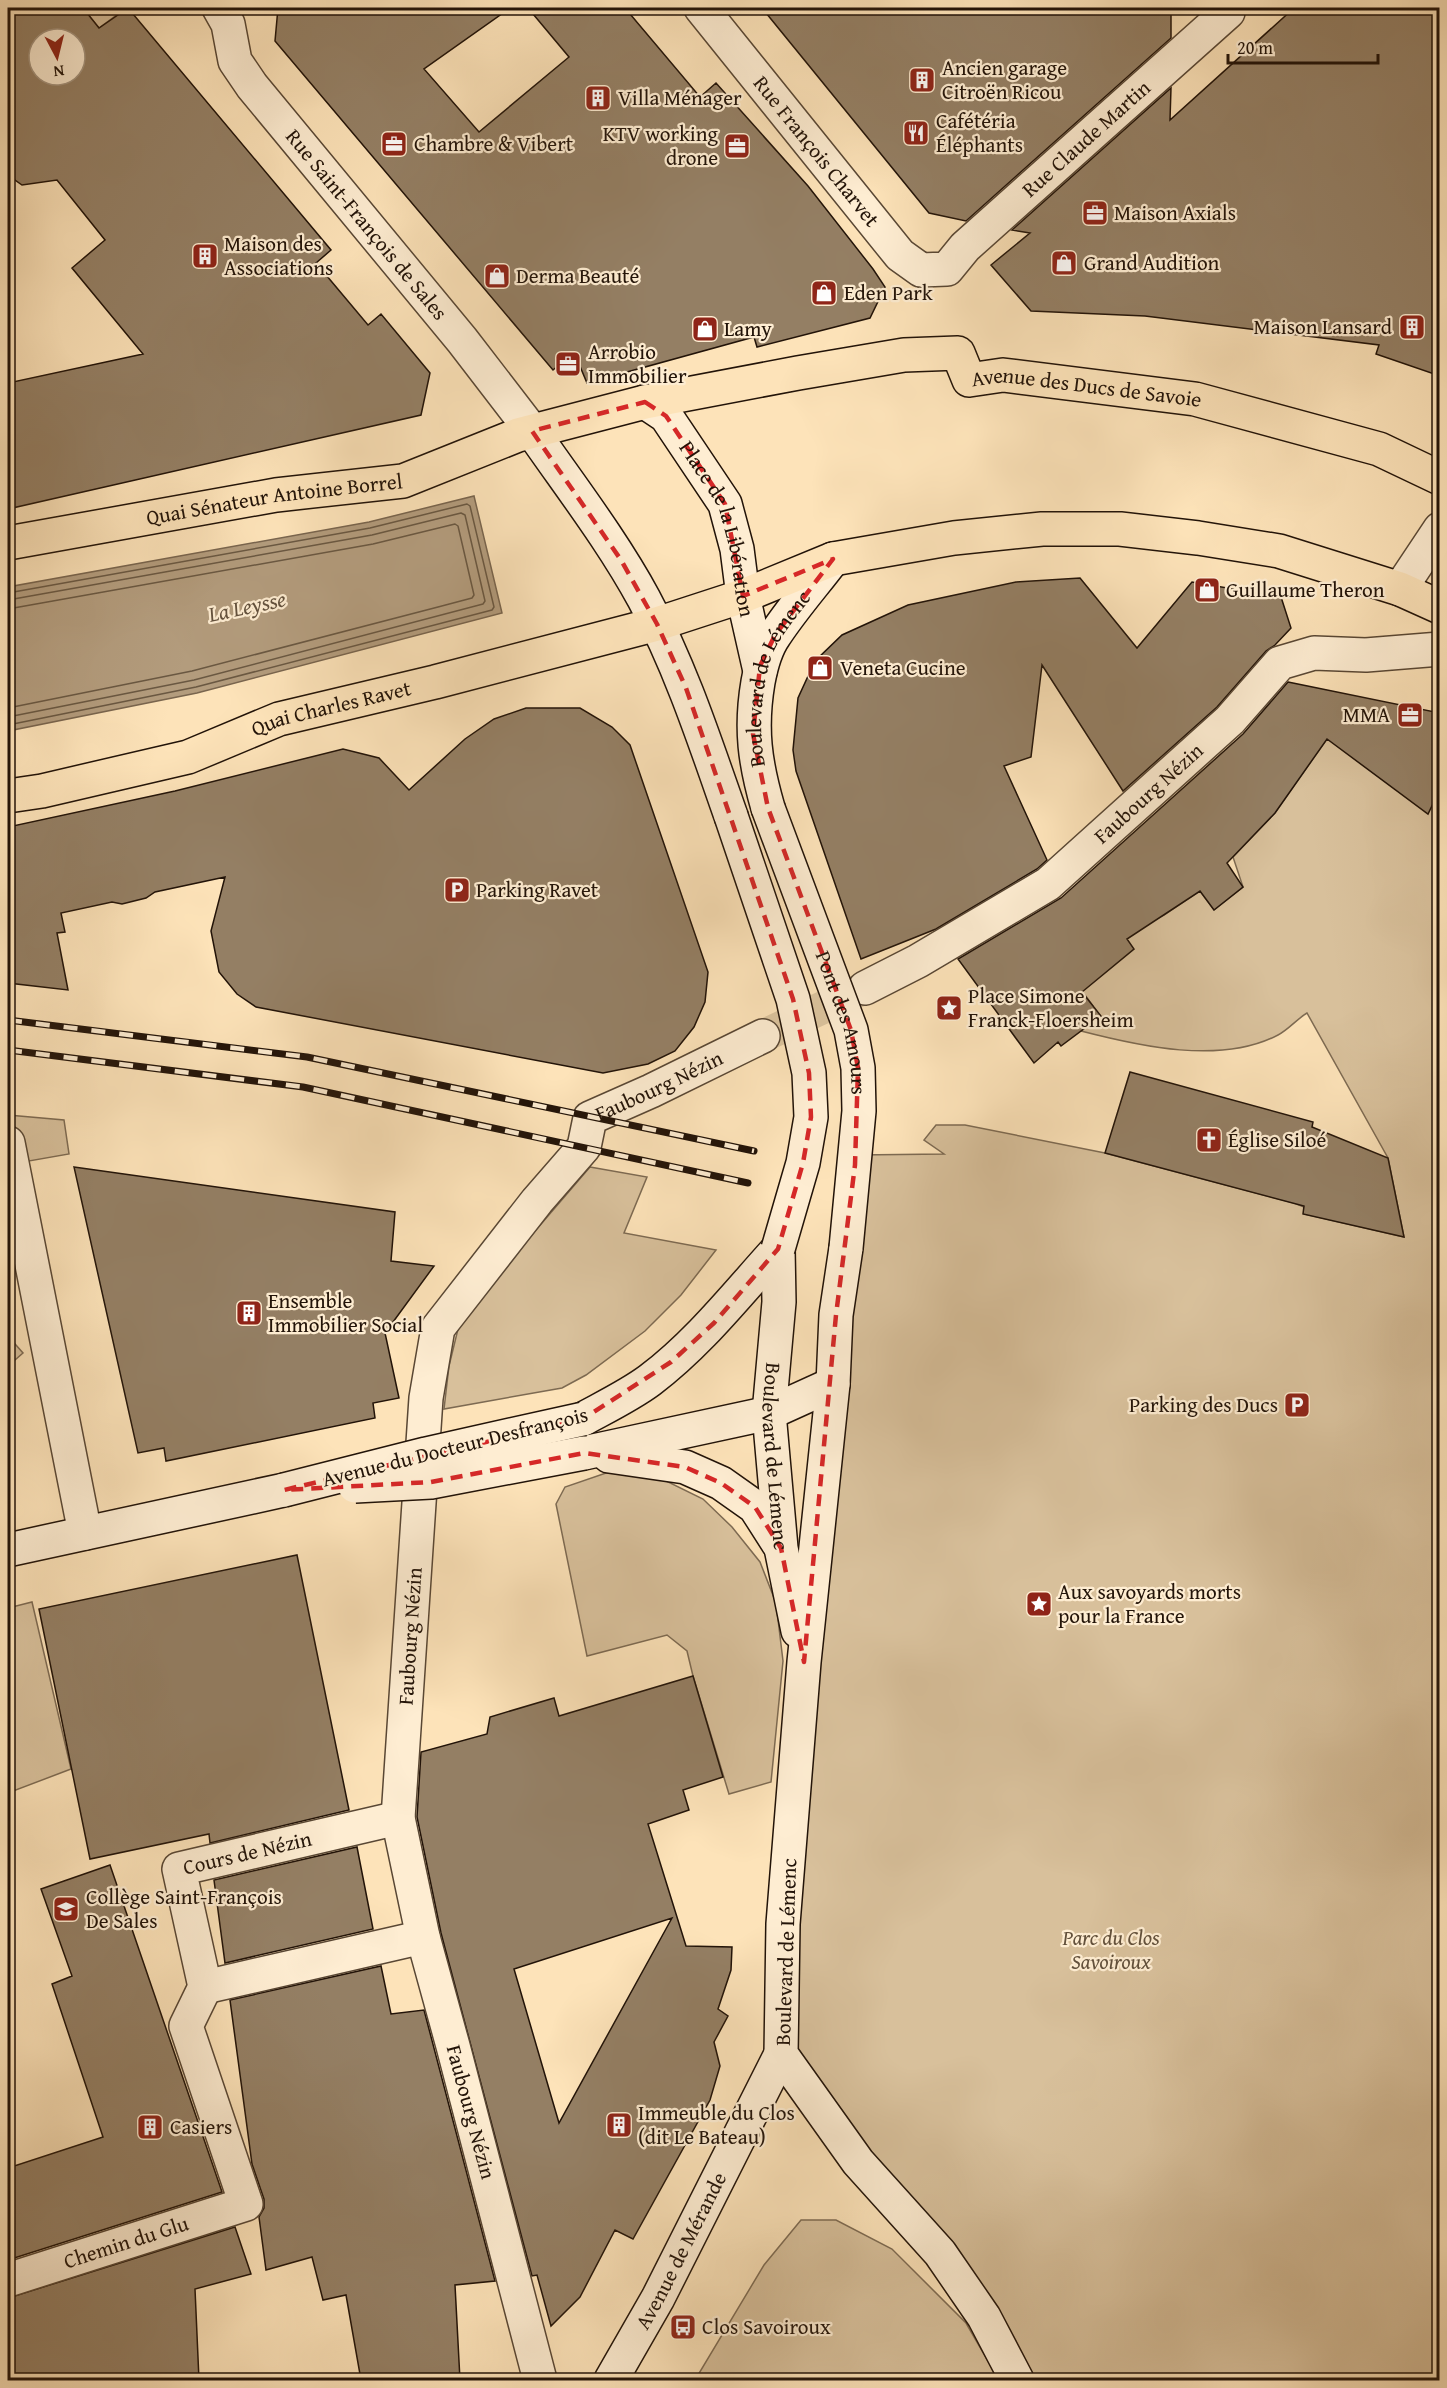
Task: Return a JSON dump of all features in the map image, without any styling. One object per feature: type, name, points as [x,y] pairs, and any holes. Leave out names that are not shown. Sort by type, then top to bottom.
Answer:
[{"type":"main road","name":"Rue Saint-François de Sales","points":[[219,8],[228,24],[235,61],[252,86],[462,340],[532,431]]},
{"type":"main road","name":"Rue François Charvet","points":[[701,8],[900,255],[921,270],[947,269]]},
{"type":"main road","name":"Rue Claude Martin","points":[[947,269],[965,247],[1226,10]]},
{"type":"main road","name":"Avenue des Ducs de Savoie","points":[[532,431],[645,402],[798,373],[904,356],[958,353],[969,380],[1003,375],[1194,399],[1379,449],[1440,478]]},
{"type":"main road","name":"Place de la Libération","points":[[645,402],[666,416],[725,504],[737,549],[743,596],[760,671]]},
{"type":"main road","name":"Quai Sénateur Antoine Borrel","points":[[8,543],[276,495],[403,481],[532,431]]},
{"type":"main road","points":[[532,431],[621,560],[657,624],[743,596],[833,559],[903,545],[1042,529],[1120,529],[1198,538],[1279,552],[1400,590],[1440,607]]},
{"type":"main road","points":[[1400,590],[1440,529]]},
{"type":"main road","name":"Boulevard de Lémenc","points":[[768,808],[757,771],[753,734],[754,701],[760,671],[774,635],[833,559]]},
{"type":"main road","name":"Quai Charles Ravet","points":[[8,796],[188,757],[279,719],[435,682],[657,624]]},
{"type":"main road","name":"Pont des Amours","points":[[657,624],[686,688],[793,999],[809,1073],[811,1117],[803,1163],[778,1249]]},
{"type":"main road","name":"Faubourg Nézin","points":[[865,988],[918,961],[1048,884],[1230,720],[1280,663],[1314,653],[1366,655],[1440,649]]},
{"type":"main road","name":"Pont des Amours","points":[[768,808],[851,1030],[858,1068],[859,1122],[846,1248]]},
{"type":"main road","name":"Faubourg Nézin","points":[[540,2380],[423,1938],[398,1818],[426,1398],[438,1328],[537,1201],[584,1147],[590,1118],[763,1036]]},
{"type":"main road","points":[[8,1143],[85,1533]]},
{"type":"main road","name":"Boulevard de Lémenc","points":[[846,1248],[836,1315],[833,1384],[804,1662],[783,1924],[781,2054],[858,2162],[940,2253],[984,2317],[1017,2380]]},
{"type":"main road","name":"Boulevard de Lémenc","points":[[778,1249],[779,1302],[769,1413],[781,1548],[804,1662]]},
{"type":"main road","name":"Avenue du Docteur Desfrançois","points":[[8,1550],[284,1490],[426,1454],[583,1419],[650,1380],[671,1362],[714,1323],[778,1249]]},
{"type":"main road","name":"Avenue du Docteur Desfrançois","points":[[284,1490],[431,1482],[584,1453],[769,1413],[833,1384]]},
{"type":"main road","name":"Avenue du Docteur Desfrançois","points":[[584,1453],[686,1467],[722,1483],[755,1507],[781,1548]]},
{"type":"main road","name":"Cours de Nézin","points":[[205,1987],[179,1869],[398,1818]]},
{"type":"main road","points":[[205,1987],[423,1938]]},
{"type":"main road","name":"Chemin du Glu","points":[[8,2280],[246,2204],[186,2026],[205,1987]]},
{"type":"main road","name":"Avenue de Mérande","points":[[611,2380],[658,2298],[781,2054]]},
{"type":"highlighted area","points":[[645,402],[666,416],[725,504],[743,596],[833,559],[775,635],[760,666],[753,734],[768,808],[851,1030],[858,1068],[855,1165],[836,1315],[804,1662],[781,1548],[755,1507],[721,1483],[685,1467],[584,1453],[431,1482],[284,1490],[583,1419],[671,1362],[714,1323],[778,1249],[803,1163],[811,1117],[809,1073],[793,999],[686,688],[657,624],[621,560],[532,431]]},
{"type":"green space","points":[[83,8],[126,8],[99,28]]},
{"type":"green space","name":"Parc du Clos Savoiroux","points":[[1336,726],[1432,805],[1440,791],[1439,2380],[1017,2380],[781,2054],[856,1155],[944,1154],[924,1140],[936,1125],[965,1125],[1105,1153],[1294,1203],[1304,1207],[1304,1214],[1404,1237],[1388,1158],[1307,1013],[1282,1033],[1256,1044],[1206,1051],[1154,1047],[1081,1031],[1093,1006],[1072,977],[1123,935],[1164,915],[1200,891],[1214,910],[1243,887],[1233,857],[1275,813]]},
{"type":"green space","points":[[8,1115],[64,1120],[69,1154],[12,1164],[8,1143]]},
{"type":"green space","points":[[590,1167],[647,1177],[624,1233],[716,1250],[681,1295],[645,1331],[586,1375],[562,1388],[444,1409],[449,1366],[458,1329],[505,1266]]},
{"type":"green space","points":[[8,1336],[23,1353],[8,1366]]},
{"type":"green space","points":[[606,1473],[650,1473],[703,1499],[732,1527],[760,1562],[776,1603],[783,1661],[771,1782],[729,1794],[687,1651],[667,1635],[587,1656],[556,1504],[565,1487]]},
{"type":"green space","points":[[32,1602],[71,1769],[8,1793],[8,1608]]},
{"type":"green space","points":[[801,2220],[836,2220],[892,2249],[966,2323],[999,2380],[695,2380],[764,2265]]},
{"type":"water","name":"La Leysse","points":[[474,496],[502,613],[197,693],[8,731],[8,587],[369,522]]},
{"type":"building","name":"Maison des Associations","points":[[8,8],[83,8],[99,28],[128,8],[331,250],[316,263],[368,325],[381,314],[430,373],[421,415],[8,509],[8,383],[143,354],[72,268],[105,240],[57,180],[22,185],[8,175]]},
{"type":"building","points":[[278,8],[510,8],[424,69],[479,132],[569,57],[528,8],[625,8],[700,97],[716,83],[808,186],[885,287],[870,318],[757,347],[754,337],[587,383],[574,352],[553,370],[275,41]]},
{"type":"building","name":"Ancien garage Citroën Ricou","points":[[762,8],[1171,8],[1171,38],[966,221],[929,213]]},
{"type":"building","points":[[1294,8],[1440,8],[1440,376],[1376,354],[1379,345],[1145,316],[1031,311],[991,265],[1030,233],[1012,230],[1171,88],[1170,120]]},
{"type":"building","points":[[1080,578],[1137,648],[1192,582],[1281,597],[1291,628],[1266,651],[1217,707],[1123,791],[1042,665],[1031,757],[1004,766],[1047,860],[1037,869],[936,929],[861,959],[796,771],[793,750],[798,698],[815,661],[842,635],[908,605],[1016,582]]},
{"type":"building","points":[[1288,682],[1440,713],[1440,789],[1428,814],[1327,739],[1275,813],[1227,863],[1243,887],[1214,910],[1200,891],[1127,939],[1134,949],[1082,992],[1101,1016],[1061,1046],[1058,1042],[1034,1063],[958,959],[1061,898],[1243,734]]},
{"type":"building","name":"Parking Ravet","points":[[526,708],[580,708],[612,727],[630,745],[708,972],[705,1002],[694,1027],[675,1051],[648,1064],[603,1073],[256,1007],[237,994],[219,972],[211,931],[225,877],[155,892],[146,898],[122,904],[112,902],[61,913],[65,932],[57,933],[68,990],[8,983],[8,827],[175,791],[343,749],[379,758],[409,790],[465,739],[494,719]]},
{"type":"building","name":"Église Siloé","points":[[1130,1072],[1313,1122],[1312,1127],[1388,1158],[1404,1237],[1303,1214],[1304,1206],[1105,1153]]},
{"type":"building","name":"Ensemble Immobilier Social","points":[[74,1167],[395,1212],[391,1261],[434,1266],[385,1333],[399,1398],[373,1403],[375,1418],[166,1461],[164,1448],[138,1453]]},
{"type":"building","points":[[297,1555],[349,1810],[210,1843],[209,1834],[90,1859],[39,1609]]},
{"type":"building","points":[[693,1676],[723,1777],[683,1790],[689,1810],[648,1824],[686,1946],[732,1947],[731,1970],[718,2009],[728,2016],[714,2042],[720,2066],[710,2100],[633,2239],[615,2230],[580,2297],[551,2326],[537,2275],[532,2276],[441,1933],[417,1817],[421,1752],[487,1734],[490,1717],[554,1698],[559,1716]],"holes":[[[672,1918],[559,2123],[514,1969]]]},
{"type":"building","points":[[357,1847],[373,1929],[225,1963],[214,1880]]},
{"type":"building","points":[[110,1865],[222,2192],[8,2260],[8,2168],[103,2137],[52,1984],[72,1976],[41,1889]]},
{"type":"building","points":[[381,1966],[391,2014],[424,2010],[495,2281],[455,2285],[460,2380],[361,2380],[346,2295],[323,2300],[312,2257],[266,2270],[259,2217],[264,2208],[264,2199],[252,2164],[230,2000]]},
{"type":"building","points":[[235,2227],[251,2274],[195,2289],[199,2380],[8,2380],[8,2298]]},
{"type":"tunnel","points":[[763,1036],[864,988]]},
{"type":"railway","points":[[8,1020],[307,1057],[754,1151]]},
{"type":"railway","points":[[8,1050],[303,1087],[748,1183]]},
{"type":"place","name":"Ancien garage Citroën Ricou","points":[[922,80]]},
{"type":"place","name":"Villa Ménager","points":[[598,98]]},
{"type":"place","name":"Cafétéria Éléphants","points":[[916,133]]},
{"type":"place","name":"Chambre & Vibert","points":[[394,144]]},
{"type":"place","name":"KTV working drone","points":[[737,146]]},
{"type":"place","name":"Maison Axials","points":[[1095,213]]},
{"type":"place","name":"Maison des Associations","points":[[205,256]]},
{"type":"place","name":"Grand Audition","points":[[1064,263]]},
{"type":"place","name":"Derma Beauté","points":[[497,276]]},
{"type":"place","name":"Eden Park","points":[[824,293]]},
{"type":"place","name":"Maison Lansard","points":[[1412,327]]},
{"type":"place","name":"Lamy","points":[[705,329]]},
{"type":"place","name":"Arrobio Immobilier","points":[[568,364]]},
{"type":"place","name":"Guillaume Theron","points":[[1207,590]]},
{"type":"place","name":"Veneta Cucine","points":[[820,668]]},
{"type":"place","name":"MMA","points":[[1410,715]]},
{"type":"place","name":"Parking Ravet","points":[[457,890]]},
{"type":"place","name":"Place Simone Franck-Floersheim","points":[[949,1008]]},
{"type":"place","name":"Église Siloé","points":[[1209,1140]]},
{"type":"place","name":"Ensemble Immobilier Social","points":[[249,1313]]},
{"type":"place","name":"Parking des Ducs","points":[[1297,1405]]},
{"type":"place","name":"Aux savoyards morts pour la France","points":[[1039,1604]]},
{"type":"place","name":"Collège Saint-François De Sales","points":[[66,1909]]},
{"type":"place","name":"Immeuble du Clos (dit Le Bateau)","points":[[619,2125]]},
{"type":"place","name":"Casiers","points":[[150,2127]]},
{"type":"place","name":"Clos Savoiroux","points":[[683,2327]]}]
